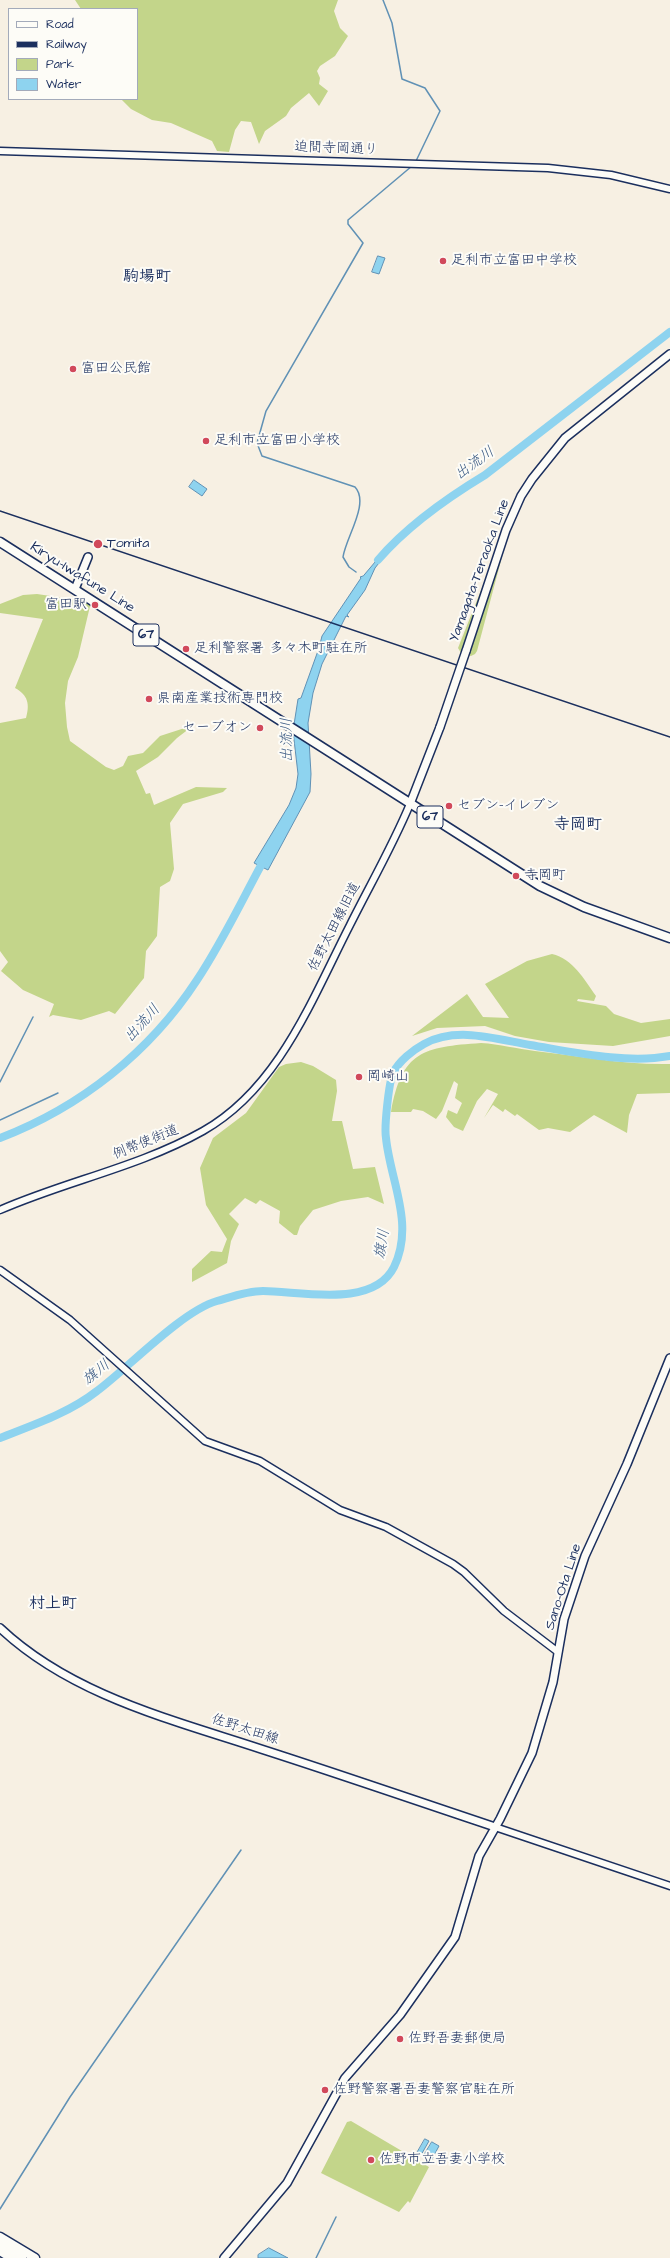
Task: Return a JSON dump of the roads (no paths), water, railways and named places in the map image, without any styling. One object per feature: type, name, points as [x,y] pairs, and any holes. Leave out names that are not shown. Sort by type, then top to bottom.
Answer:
[{"type":"main road","name":"Yamagata-Teraoka Line","points":[[410,804],[440,727],[512,516],[521,496],[542,465],[565,438],[670,354]]},
{"type":"main road","name":"Kiryu-Iwafune Line","points":[[0,542],[410,804]]},
{"type":"main road","points":[[75,589],[88,557]]},
{"type":"main road","name":"67","points":[[410,804],[551,892],[584,907],[670,938]]},
{"type":"main road","name":"Sano-Ota Line","points":[[224,2258],[288,2183],[348,2074],[400,2015],[452,1942],[458,1931],[477,1861],[532,1753],[553,1682],[564,1619],[585,1556],[627,1464],[670,1358]]},
{"type":"main road","name":"佐野太田線","points":[[0,1628],[27,1651],[52,1668],[103,1694],[191,1726],[495,1827]]},
{"type":"main road","points":[[0,2237],[35,2258]]},
{"type":"main road","points":[[0,2244],[22,2258]]},
{"type":"main road","points":[[0,2251],[11,2258]]},
{"type":"street","name":"迫間寺岡通り","points":[[0,151],[548,168],[611,175],[670,188]]},
{"type":"street","name":"佐野太田線旧道","points":[[278,1060],[307,1008],[410,804]]},
{"type":"street","name":"例幣使街道","points":[[0,1210],[143,1158],[193,1136],[230,1111],[261,1082],[278,1060]]},
{"type":"street","points":[[0,1270],[54,1307],[210,1444],[260,1461],[330,1505],[386,1527],[457,1566],[504,1611],[558,1652]]},
{"type":"street","points":[[495,1827],[670,1886]]},
{"type":"water","points":[[378,256],[385,258],[379,274],[372,272]]},
{"type":"water","points":[[194,480],[207,489],[202,496],[189,487]]},
{"type":"water","points":[[384,552],[386,554],[375,568],[365,590],[347,615],[349,617],[346,616],[322,664],[313,693],[308,723],[311,774],[310,792],[268,870],[254,863],[289,805],[296,788],[298,774],[293,731],[298,699],[301,698],[322,636],[361,578],[360,577],[363,576]]},
{"type":"water","points":[[425,2139],[429,2141],[421,2155],[417,2153]]},
{"type":"water","points":[[432,2142],[439,2146],[431,2161],[423,2157]]},
{"type":"water","points":[[269,2248],[288,2258],[258,2258],[258,2255]]},
{"type":"waterway","points":[[383,0],[392,23],[402,79],[425,88],[440,111],[416,161]]},
{"type":"waterway","points":[[356,572],[349,567],[343,557],[359,511],[359,494],[355,487],[262,456],[257,443],[266,411],[363,243],[348,224],[348,220],[412,166]]},
{"type":"waterway","name":"出流川","points":[[378,560],[389,548],[428,513],[485,475],[670,332]]},
{"type":"waterway","name":"出流川","points":[[0,1138],[30,1125],[86,1093],[111,1074],[158,1031],[197,980],[224,935],[265,858]]},
{"type":"waterway","points":[[0,1082],[33,1017]]},
{"type":"waterway","name":"旗川","points":[[0,1438],[50,1418],[75,1406],[110,1381],[156,1341],[188,1316],[217,1301],[239,1294],[257,1291],[334,1295],[353,1293],[370,1288],[384,1280],[394,1267],[400,1251],[402,1235],[402,1218],[386,1138],[386,1115],[391,1078],[399,1064],[424,1044],[436,1039],[463,1035],[490,1037],[582,1054],[618,1058],[636,1059],[670,1056]]},
{"type":"waterway","points":[[0,1120],[58,1093]]},
{"type":"waterway","points":[[0,2209],[70,2097],[241,1850]]},
{"type":"waterway","points":[[316,2258],[336,2217]]},
{"type":"railway","points":[[0,511],[670,737]]},
{"type":"place","name":"足利市立富田中学校","points":[[443,261]]},
{"type":"place","name":"富田公民館","points":[[73,369]]},
{"type":"place","name":"足利市立富田小学校","points":[[206,441]]},
{"type":"place","name":"Tomita","points":[[98,544]]},
{"type":"place","name":"富田駅","points":[[95,605]]},
{"type":"place","name":"足利警察署 多々木町駐在所","points":[[186,649]]},
{"type":"place","name":"県南産業技術専門校","points":[[149,699]]},
{"type":"place","name":"セーブオン","points":[[260,728]]},
{"type":"place","name":"セブン-イレブン","points":[[449,806]]},
{"type":"place","name":"寺岡町","points":[[516,876]]},
{"type":"place","name":"岡崎山","points":[[359,1077]]},
{"type":"place","name":"佐野吾妻郵便局","points":[[400,2039]]},
{"type":"place","name":"佐野警察署吾妻警察官駐在所","points":[[325,2090]]},
{"type":"place","name":"佐野市立吾妻小学校","points":[[371,2160]]},
{"type":"district","name":"駒場町","points":[[147,278]]},
{"type":"district","name":"寺岡町","points":[[578,826]]},
{"type":"district","name":"村上町","points":[[53,1605]]}]
